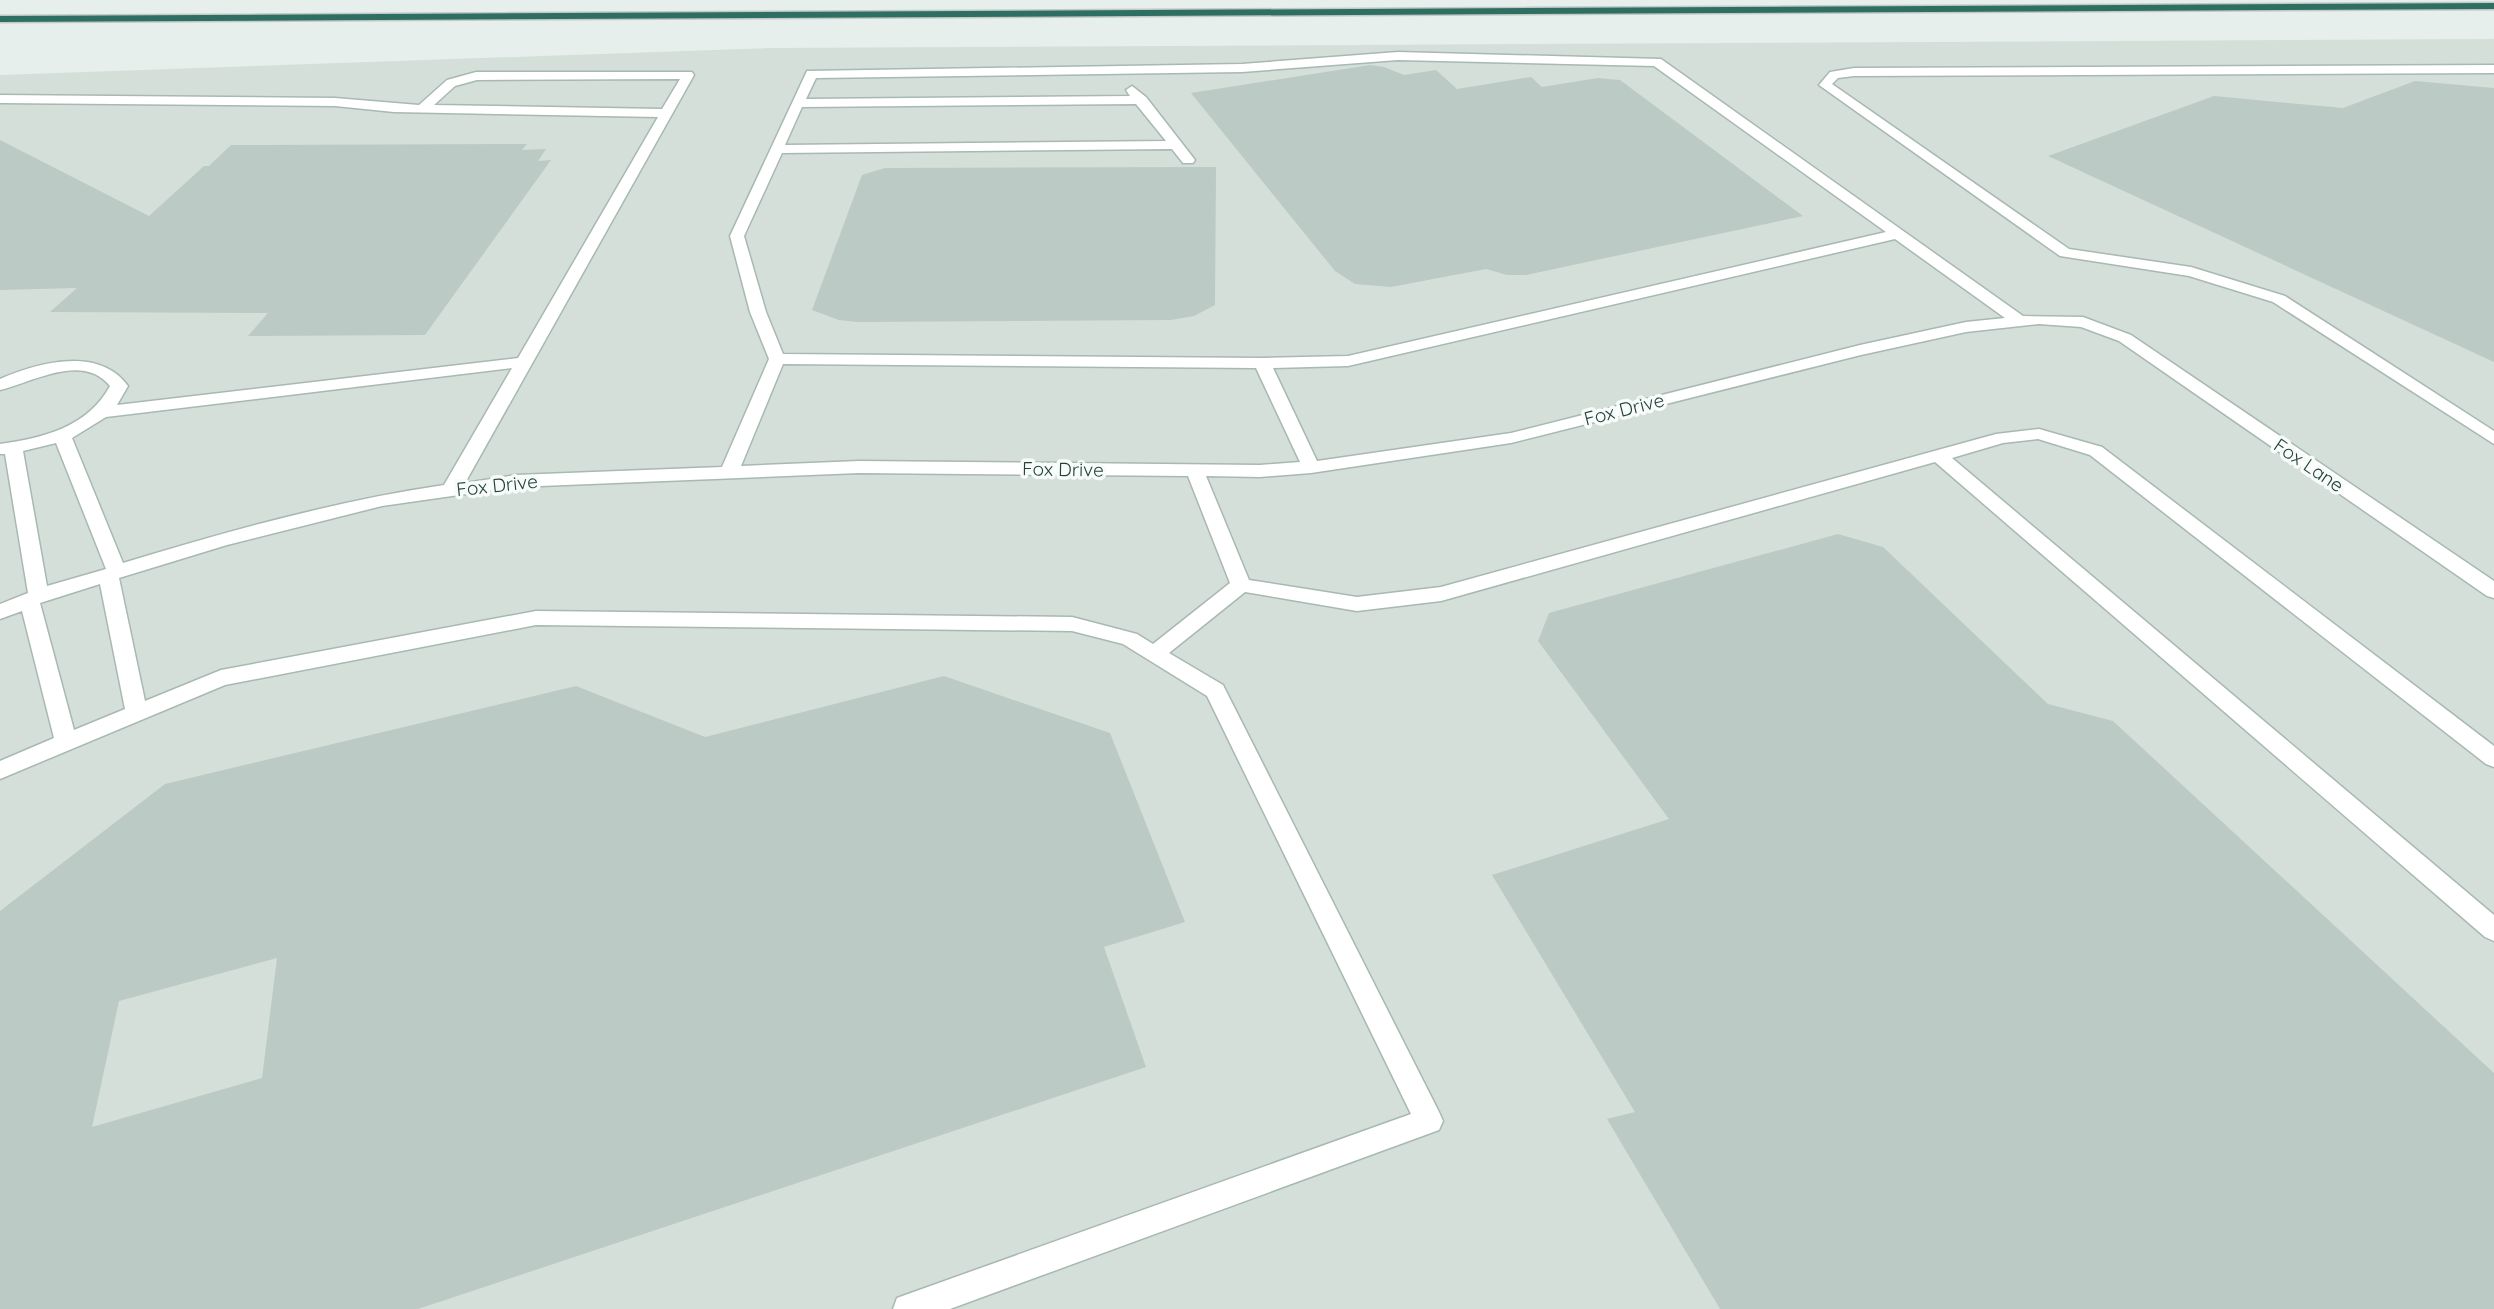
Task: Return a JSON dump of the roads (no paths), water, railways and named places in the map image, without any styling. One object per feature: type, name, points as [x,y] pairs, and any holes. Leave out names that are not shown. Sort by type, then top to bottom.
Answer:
[{"type":"highway","points":[[0,19],[2494,6]]},
{"type":"street","points":[[729,473],[777,359],[758,312],[737,236],[811,74],[1242,68],[1398,56],[1657,62],[2020,321]]},
{"type":"street","points":[[2494,69],[1854,72],[1834,75],[1825,85],[2065,253],[2191,272],[2279,299],[2494,439]]},
{"type":"street","points":[[1115,70],[1188,159]]},
{"type":"street","points":[[423,108],[451,83],[476,76],[688,75],[451,490]]},
{"type":"street","points":[[0,99],[335,102],[423,108],[666,113]]},
{"type":"street","points":[[799,103],[1141,100]]},
{"type":"street","points":[[777,149],[1176,145]]},
{"type":"street","points":[[777,359],[1262,363],[1348,361],[1898,234]]},
{"type":"street","name":"Fox Drive","points":[[0,612],[34,598],[222,540],[382,500],[516,481],[859,467],[1260,471],[1311,467],[1511,438],[1860,350],[1966,327],[2039,319],[2083,322],[2125,338]]},
{"type":"street","name":"Fox Lane","points":[[2125,338],[2494,591]]},
{"type":"street","points":[[102,412],[524,362]]},
{"type":"street","points":[[1262,363],[1311,467]]},
{"type":"street","points":[[0,385],[32,373],[82,366],[101,369],[114,375],[119,386],[114,398],[102,412],[62,435],[6,449],[34,598],[66,743]]},
{"type":"street","points":[[1154,654],[1241,585],[1357,604],[1441,594],[2002,439],[2039,434],[2096,451],[2494,758]]},
{"type":"street","points":[[62,435],[112,573],[137,713]]},
{"type":"street","points":[[1939,456],[2494,930]]},
{"type":"street","points":[[1195,471],[1241,585]]},
{"type":"street","points":[[0,770],[221,678],[536,618],[1072,625],[1130,639],[1215,691],[1429,1121],[908,1309]]}]
